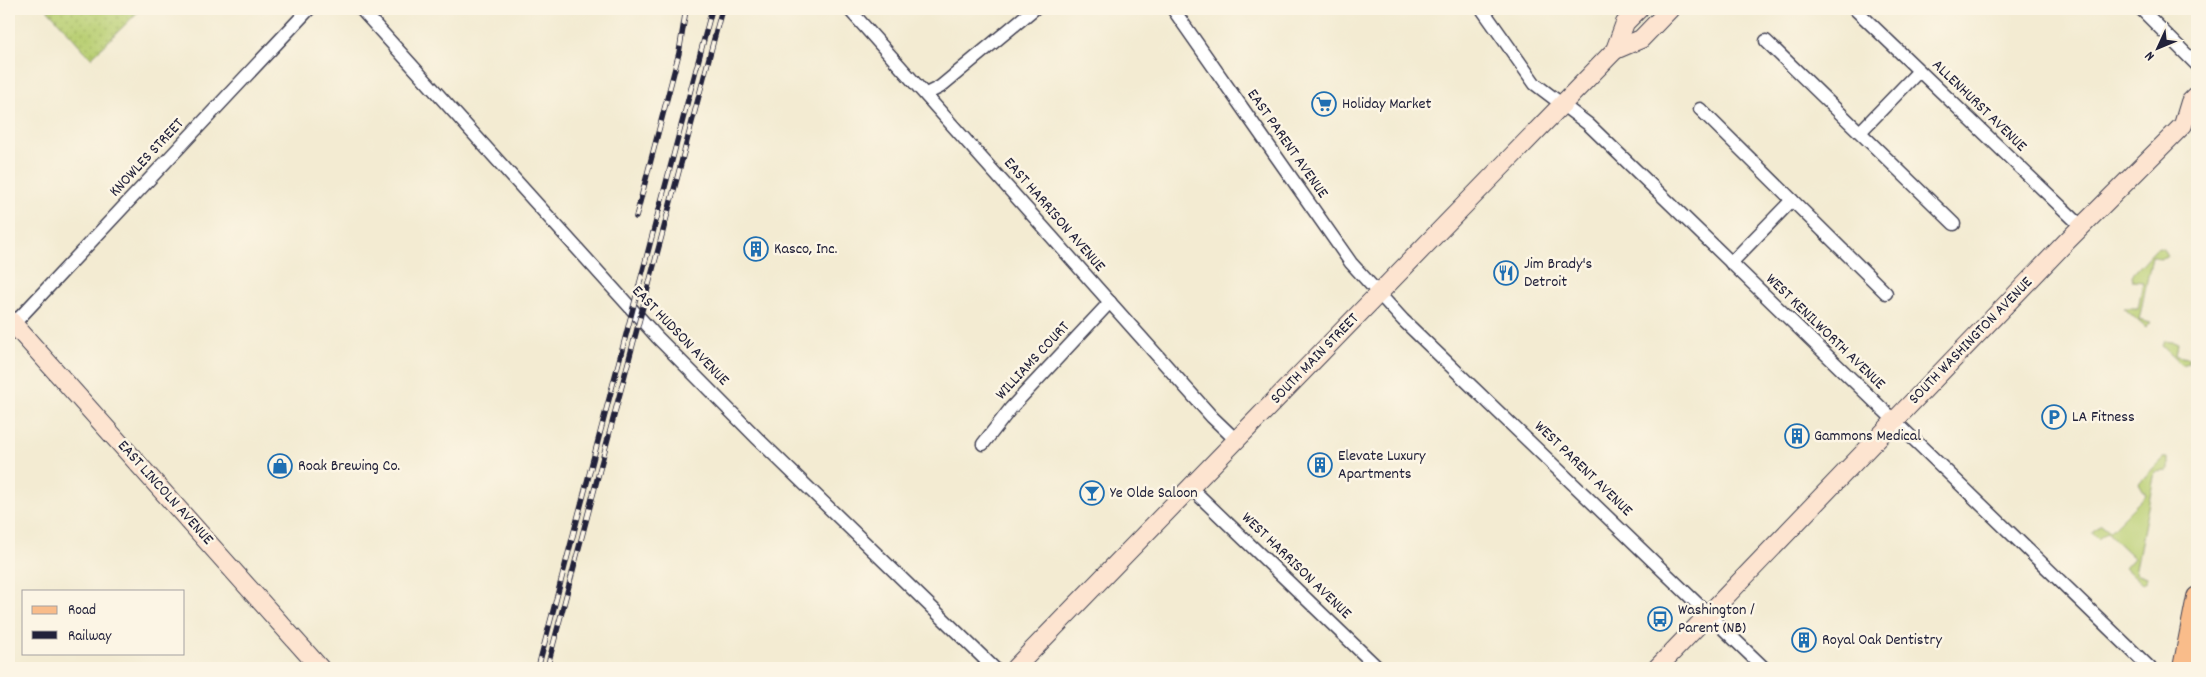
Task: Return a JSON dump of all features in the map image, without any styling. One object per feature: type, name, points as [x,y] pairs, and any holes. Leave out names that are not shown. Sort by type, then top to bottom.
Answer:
[{"type":"main road","name":"SOUTH MAIN STREET","points":[[1015,668],[1614,50],[1625,23],[1639,9]]},
{"type":"main road","name":"SOUTH MAIN STREET","points":[[1614,50],[1641,39],[1670,9]]},
{"type":"main road","name":"SOUTH WASHINGTON AVENUE","points":[[1657,668],[2081,226],[2190,123],[2190,102],[2197,95]]},
{"type":"main road","points":[[2190,123],[2197,102]]},
{"type":"main road","name":"EAST LINCOLN AVENUE","points":[[10,324],[320,668]]},
{"type":"main road","points":[[2183,668],[2197,597]]},
{"type":"street","name":"KNOWLES STREET","points":[[10,324],[309,9]]},
{"type":"street","name":"EAST HUDSON AVENUE","points":[[362,9],[664,344],[757,438],[994,668]]},
{"type":"street","name":"EAST HARRISON AVENUE","points":[[849,9],[1236,441]]},
{"type":"street","points":[[926,94],[940,87],[1034,9]]},
{"type":"street","name":"EAST PARENT AVENUE","points":[[1173,9],[1351,263],[1379,294]]},
{"type":"street","name":"WEST KENILWORTH AVENUE","points":[[1482,9],[1535,84],[1588,124],[2150,668]]},
{"type":"street","name":"ALLENHURST AVENUE","points":[[1855,9],[2081,226]]},
{"type":"street","points":[[2141,9],[2197,65]]},
{"type":"street","points":[[1766,41],[1954,224]]},
{"type":"street","points":[[1860,132],[1919,71]]},
{"type":"street","points":[[1700,110],[1886,293]]},
{"type":"street","points":[[1731,263],[1792,200]]},
{"type":"street","name":"WEST PARENT AVENUE","points":[[1379,294],[1764,668]]},
{"type":"street","name":"WILLIAMS COURT","points":[[983,444],[1011,408],[1110,302]]},
{"type":"street","name":"WEST HARRISON AVENUE","points":[[1191,488],[1378,668]]},
{"type":"green space","points":[[47,9],[141,9],[91,58]]},
{"type":"green space","points":[[2156,249],[2163,249],[2167,257],[2161,259],[2152,256],[2139,320],[2151,323],[2146,328],[2124,308],[2138,308],[2143,282],[2133,281],[2132,275]]},
{"type":"green space","points":[[2164,341],[2178,343],[2176,356],[2188,358],[2188,363],[2183,365],[2180,363],[2162,346]]},
{"type":"green space","points":[[2163,458],[2168,458],[2168,471],[2155,472],[2135,573],[2146,577],[2146,582],[2142,584],[2125,568],[2134,558],[2107,532],[2098,539],[2093,534],[2093,531],[2101,524],[2110,531],[2146,495],[2139,483]]},
{"type":"railway","points":[[636,217],[679,53],[686,9]]},
{"type":"railway","points":[[538,668],[712,9]]},
{"type":"railway","points":[[547,668],[722,9]]},
{"type":"place","name":"Holiday Market","points":[[1324,104]]},
{"type":"place","name":"Kasco, Inc.","points":[[756,249]]},
{"type":"place","name":"Jim Brady's Detroit","points":[[1506,273]]},
{"type":"place","name":"LA Fitness","points":[[2054,417]]},
{"type":"place","name":"Gammons Medical","points":[[1797,436]]},
{"type":"place","name":"Elevate Luxury Apartments","points":[[1320,465]]},
{"type":"place","name":"Roak Brewing Co.","points":[[280,466]]},
{"type":"place","name":"Ye Olde Saloon","points":[[1092,493]]},
{"type":"place","name":"Washington / Parent (NB)","points":[[1660,619]]},
{"type":"place","name":"Royal Oak Dentistry","points":[[1804,640]]}]
